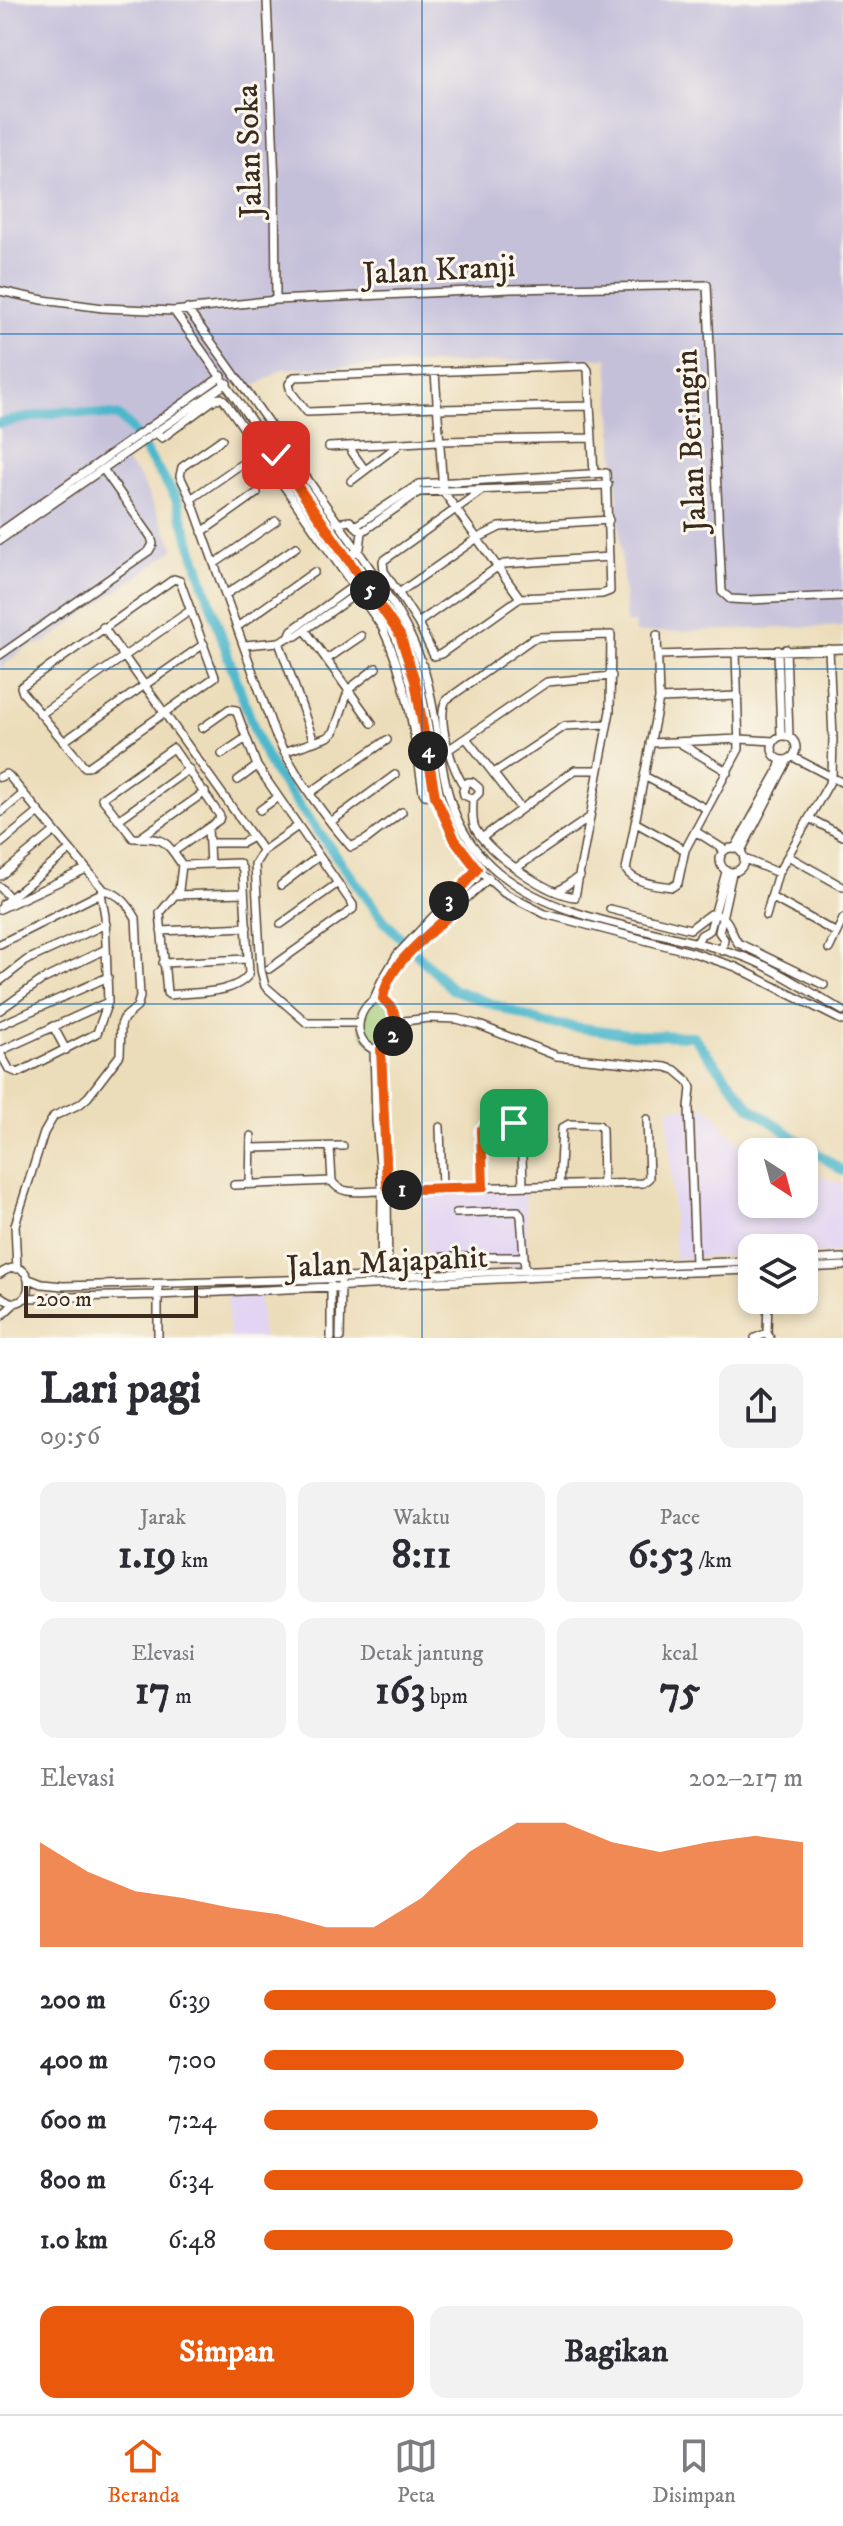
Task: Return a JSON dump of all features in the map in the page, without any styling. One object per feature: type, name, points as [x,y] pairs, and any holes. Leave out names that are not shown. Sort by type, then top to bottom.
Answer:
[{"type":"street","name":"Jalan Soka","points":[[267,0],[275,182],[276,300]]},
{"type":"street","name":"Jalan Kranji","points":[[0,291],[103,308],[174,311],[276,300],[511,289],[707,285]]},
{"type":"street","name":"Jalan Beringin","points":[[707,285],[720,586],[730,599],[843,596]]},
{"type":"street","points":[[187,309],[357,551],[409,631],[428,683],[450,807],[465,836],[487,862],[537,897],[598,918],[723,950],[754,962],[843,1011]]},
{"type":"street","points":[[174,311],[400,635],[415,681],[435,796],[455,840],[477,869],[504,893],[532,908],[593,928],[718,960],[843,1021]]},
{"type":"street","points":[[589,406],[307,412],[290,389],[290,379],[585,366],[588,370],[594,474]]},
{"type":"street","points":[[435,372],[442,487],[520,598]]},
{"type":"street","points":[[0,532],[150,433],[233,373]]},
{"type":"street","points":[[150,433],[162,438],[215,399],[221,398],[382,627],[404,683],[423,792],[435,796]]},
{"type":"street","points":[[329,447],[591,438]]},
{"type":"street","points":[[222,439],[180,471],[275,734],[284,752],[350,846],[354,847],[402,812]]},
{"type":"street","points":[[263,454],[266,440]]},
{"type":"street","points":[[0,540],[103,469],[131,445]]},
{"type":"street","points":[[351,481],[398,445]]},
{"type":"street","points":[[352,447],[352,452],[365,470]]},
{"type":"street","points":[[263,454],[276,455]]},
{"type":"street","points":[[191,499],[240,465]]},
{"type":"street","points":[[0,655],[149,551],[153,544],[103,469]]},
{"type":"street","points":[[361,527],[419,492],[442,487],[606,473],[610,591],[520,598],[434,656],[400,592],[382,567],[387,558],[481,491]]},
{"type":"street","points":[[442,487],[481,491],[608,485]]},
{"type":"street","points":[[202,532],[257,493]]},
{"type":"street","points":[[400,592],[476,539],[500,527],[609,520]]},
{"type":"street","points":[[214,564],[276,521]]},
{"type":"street","points":[[327,528],[337,522],[350,521],[361,527]]},
{"type":"street","points":[[348,557],[357,551],[361,542],[361,527]]},
{"type":"street","points":[[225,595],[296,547]]},
{"type":"street","points":[[418,623],[496,568],[514,563],[609,557]]},
{"type":"street","points":[[237,627],[314,572]]},
{"type":"street","points":[[177,579],[191,610],[215,677],[85,767],[21,687],[103,627],[177,579]]},
{"type":"street","points":[[245,645],[279,642],[306,631],[365,583]]},
{"type":"street","points":[[289,637],[292,630],[335,605]]},
{"type":"street","points":[[41,714],[191,610]]},
{"type":"street","points":[[103,627],[263,851]]},
{"type":"street","points":[[306,631],[372,723]]},
{"type":"street","points":[[611,635],[612,676],[612,697],[575,897],[535,881],[516,868],[475,827],[473,799],[464,790],[448,750],[443,708],[446,700],[532,639],[540,637],[611,635]]},
{"type":"street","points":[[657,635],[659,699],[626,866],[628,874],[658,885],[672,887],[678,883],[685,850],[739,749],[736,652]]},
{"type":"street","points":[[327,659],[361,636]]},
{"type":"street","points":[[279,642],[314,742]]},
{"type":"street","points":[[63,742],[204,644]]},
{"type":"street","points":[[766,916],[778,873],[832,778],[829,649]]},
{"type":"street","points":[[658,655],[843,649]]},
{"type":"street","points":[[782,650],[781,737],[772,750],[774,755],[843,783]]},
{"type":"street","points":[[284,752],[328,737],[337,728],[349,689],[376,668]]},
{"type":"street","points":[[448,750],[547,682],[612,676]]},
{"type":"street","points":[[404,683],[415,681]]},
{"type":"street","points":[[831,694],[843,694]]},
{"type":"street","points":[[659,699],[738,696]]},
{"type":"street","points":[[202,728],[233,708],[257,766],[351,901],[353,909],[269,969]]},
{"type":"street","points":[[494,773],[565,726],[607,724]]},
{"type":"street","points":[[425,728],[436,726]]},
{"type":"street","points":[[650,743],[781,737],[796,743],[797,748],[777,773],[740,853],[742,869],[729,872]]},
{"type":"street","points":[[833,738],[843,737]]},
{"type":"street","points":[[222,754],[246,738]]},
{"type":"street","points":[[466,738],[521,809]]},
{"type":"street","points":[[311,792],[387,740]]},
{"type":"street","points":[[678,742],[728,772]]},
{"type":"street","points":[[173,852],[219,820],[220,816],[173,748],[102,798],[133,838],[156,838],[173,852],[182,865],[182,883],[161,908],[167,993],[226,988],[241,982],[249,974],[241,866],[239,863],[182,865]]},
{"type":"street","points":[[238,780],[257,766]]},
{"type":"street","points":[[118,820],[189,769]]},
{"type":"street","points":[[483,837],[575,770],[598,770]]},
{"type":"street","points":[[332,821],[395,775]]},
{"type":"street","points":[[3,776],[23,794],[103,891],[123,899],[136,918],[140,997],[137,1007],[122,1021],[120,1055],[88,1097],[54,1116],[44,1133],[15,1225],[17,1269]]},
{"type":"street","points":[[644,776],[707,809]]},
{"type":"street","points":[[450,807],[468,782],[477,784],[479,793],[473,799]]},
{"type":"street","points":[[140,838],[205,792]]},
{"type":"street","points":[[0,813],[23,794]]},
{"type":"street","points":[[260,810],[278,797]]},
{"type":"street","points":[[0,844],[38,813]]},
{"type":"street","points":[[516,868],[589,818]]},
{"type":"street","points":[[809,818],[843,836]]},
{"type":"street","points":[[636,823],[685,850]]},
{"type":"street","points":[[298,826],[263,851],[255,864],[263,982],[307,1023],[359,1023]]},
{"type":"street","points":[[208,828],[210,864]]},
{"type":"street","points":[[0,876],[55,831]]},
{"type":"street","points":[[695,831],[725,850],[740,853],[778,873]]},
{"type":"street","points":[[210,843],[242,843],[253,837]]},
{"type":"street","points":[[0,908],[70,850]]},
{"type":"street","points":[[725,850],[720,861],[729,872]]},
{"type":"street","points":[[281,885],[319,856]]},
{"type":"street","points":[[788,856],[843,887]]},
{"type":"street","points":[[378,1049],[363,1040],[359,1023],[363,1010],[379,999],[381,982],[399,958],[477,869],[487,862]]},
{"type":"street","points":[[0,908],[86,869]]},
{"type":"street","points":[[420,937],[497,871]]},
{"type":"street","points":[[714,931],[729,872]]},
{"type":"street","points":[[558,891],[580,876]]},
{"type":"street","points":[[281,924],[338,883]]},
{"type":"street","points":[[0,887],[10,898]]},
{"type":"street","points":[[103,891],[108,1002],[97,1033],[18,1073],[13,1072],[0,1052],[108,1002]]},
{"type":"street","points":[[2,939],[103,891]]},
{"type":"street","points":[[175,895],[244,893]]},
{"type":"street","points":[[771,897],[835,932]]},
{"type":"street","points":[[448,903],[456,909]]},
{"type":"street","points":[[610,909],[690,929],[706,916],[719,915],[730,923],[735,940],[741,945],[824,985]]},
{"type":"street","points":[[593,928],[598,918]]},
{"type":"street","points":[[829,949],[843,919]]},
{"type":"street","points":[[0,981],[27,960],[106,924]]},
{"type":"street","points":[[161,931],[247,927]]},
{"type":"street","points":[[694,953],[701,935],[714,931]]},
{"type":"street","points":[[714,931],[724,939],[718,960]]},
{"type":"street","points":[[0,1010],[42,980],[106,949]]},
{"type":"street","points":[[163,963],[247,959]]},
{"type":"street","points":[[0,1025],[108,977]]},
{"type":"street","points":[[378,1049],[391,1041],[396,1022],[393,1009],[379,999]]},
{"type":"street","points":[[396,1022],[439,1018],[468,1021],[557,1056],[666,1067],[685,1077],[691,1088],[689,1107],[695,1260]]},
{"type":"street","points":[[53,1026],[66,1050]]},
{"type":"street","points":[[378,1049],[385,1276]]},
{"type":"street","points":[[330,1147],[332,1181],[341,1190],[603,1185],[647,1181],[649,1178],[647,1119]]},
{"type":"street","points":[[483,1187],[481,1130],[483,1127],[514,1123],[521,1130],[523,1185]]},
{"type":"street","points":[[559,1186],[562,1128],[565,1125],[601,1127],[603,1185]]},
{"type":"street","points":[[440,1127],[442,1188]]},
{"type":"street","points":[[250,1184],[251,1136]]},
{"type":"street","points":[[251,1148],[343,1146]]},
{"type":"street","points":[[234,1185],[332,1181]]},
{"type":"street","points":[[456,1213],[518,1211],[525,1270]]},
{"type":"street","points":[[442,1257],[524,1257]]},
{"type":"street","points":[[461,1272],[462,1257]]},
{"type":"street","points":[[818,1259],[843,1258]]},
{"type":"street","name":"Jalan Majapahit","points":[[24,1298],[157,1295],[330,1283],[385,1276],[525,1270],[542,1273],[695,1260],[738,1261]]},
{"type":"street","points":[[818,1267],[843,1266]]},
{"type":"street","points":[[0,1274],[10,1268],[17,1269],[29,1279],[30,1287],[24,1298],[0,1317]]},
{"type":"street","name":"Jalan Majapahit","points":[[341,1282],[542,1273],[738,1270]]},
{"type":"street","name":"Jalan Majapahit","points":[[29,1279],[55,1286],[330,1283]]},
{"type":"street","points":[[340,1338],[341,1282]]},
{"type":"street","points":[[330,1283],[331,1338]]},
{"type":"street","points":[[158,1284],[158,1338]]},
{"type":"street","points":[[0,1296],[5,1301],[16,1302]]},
{"type":"street","points":[[755,1338],[768,1335],[768,1314]]},
{"type":"shaded area","points":[[0,0],[843,0],[843,626],[635,633],[634,623],[626,623],[608,358],[283,369],[251,389],[243,378],[123,460],[140,477],[175,549],[44,643],[27,647],[0,668]]},
{"type":"shaded area","points":[[706,1106],[718,1117],[728,1134],[738,1139],[738,1218],[818,1218],[818,1175],[843,1185],[843,1253],[818,1254],[818,1234],[738,1234],[738,1256],[675,1258],[668,1109]]},
{"type":"shaded area","points":[[525,1191],[528,1265],[425,1268],[423,1193]]},
{"type":"shaded area","points":[[227,1296],[260,1296],[262,1338],[229,1338]]},
{"type":"green space","points":[[383,999],[391,1009],[394,1023],[390,1040],[377,1049],[363,1034],[361,1024],[367,1004]]},
{"type":"waterway","points":[[0,423],[63,411],[118,416],[129,426],[175,496],[230,662],[260,745],[274,772],[385,922],[452,989],[544,1023],[637,1035],[693,1036],[750,1107],[843,1171]]},
{"type":"route","points":[[276,455],[400,635],[415,681],[435,796],[455,840],[477,869],[448,903],[456,909],[402,960],[389,977],[384,990],[383,999],[393,1009],[396,1022],[391,1041],[381,1049],[386,1180],[389,1190],[483,1187],[481,1130],[487,1125],[514,1123]]}]
